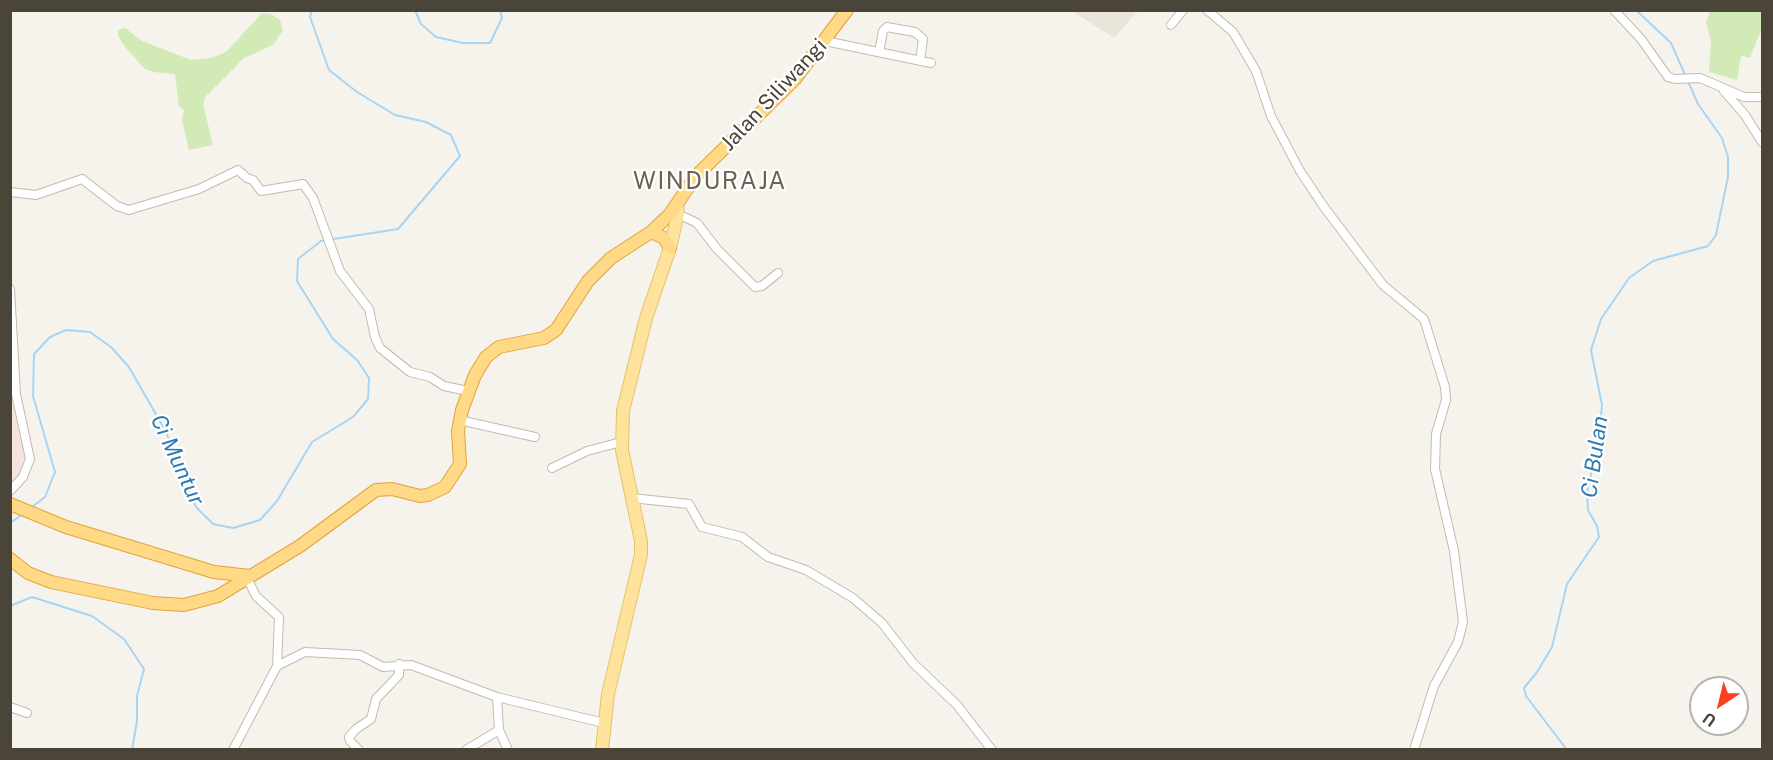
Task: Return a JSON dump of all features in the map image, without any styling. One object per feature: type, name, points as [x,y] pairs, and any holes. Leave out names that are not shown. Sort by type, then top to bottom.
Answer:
[{"type":"highway","name":"Jalan Siliwangi","points":[[10,558],[27,573],[51,582],[153,603],[184,605],[218,596],[320,532],[376,490],[392,489],[420,496],[445,487],[460,464],[459,420],[479,366],[499,347],[535,341],[550,335],[562,322],[588,281],[611,258],[651,232],[677,210],[696,176],[776,100],[825,41],[847,10]]},
{"type":"highway","points":[[651,232],[664,238],[670,248]]},
{"type":"highway","points":[[10,504],[66,527],[214,572],[248,577]]},
{"type":"main road","points":[[602,750],[608,694],[641,555],[641,541],[621,442],[623,411],[634,364],[670,248],[677,210]]},
{"type":"street","points":[[1171,25],[1183,10]]},
{"type":"street","points":[[1207,10],[1233,32],[1245,56],[1256,70],[1271,116],[1300,171],[1324,207],[1383,285],[1424,319],[1445,387],[1446,400],[1436,434],[1435,469],[1454,551],[1463,622],[1458,642],[1428,702],[1414,750]]},
{"type":"street","points":[[1614,10],[1641,39],[1666,75],[1673,79],[1696,78],[1744,97],[1762,97]]},
{"type":"street","points":[[879,52],[886,28],[915,32],[923,39],[921,61]]},
{"type":"street","points":[[825,41],[931,63]]},
{"type":"street","points":[[1721,87],[1745,115],[1762,142]]},
{"type":"street","points":[[10,192],[36,195],[82,179],[117,206],[129,210],[189,192],[239,170],[247,178],[254,180],[260,190],[299,183],[307,187],[343,275],[369,309],[375,337],[385,353],[410,372],[430,377],[444,386],[468,391]]},
{"type":"street","points":[[677,210],[697,223],[717,249],[755,287],[762,286],[778,273]]},
{"type":"street","points":[[10,289],[16,393],[30,459],[23,477],[10,491]]},
{"type":"street","points":[[459,420],[535,437]]},
{"type":"street","points":[[552,468],[587,451],[621,442]]},
{"type":"street","points":[[631,498],[689,504],[702,527],[742,537],[768,557],[806,570],[853,598],[882,623],[913,663],[957,705],[992,750]]},
{"type":"street","points":[[233,750],[277,666],[279,617],[256,596],[248,577]]},
{"type":"street","points":[[277,666],[305,652],[358,654],[383,667],[399,664],[411,665],[497,697],[604,723]]},
{"type":"street","points":[[359,750],[349,737],[356,729],[371,720],[376,699],[399,675],[399,664]]},
{"type":"street","points":[[497,697],[499,730],[508,750]]},
{"type":"street","points":[[10,707],[27,713]]},
{"type":"street","points":[[466,750],[499,730]]},
{"type":"shaded area","points":[[1138,10],[1114,38],[1072,11]]},
{"type":"shaded area","points":[[10,374],[27,457],[20,477],[10,486]]},
{"type":"green space","points":[[1710,11],[1761,11],[1762,27],[1750,58],[1741,56],[1737,80],[1709,72],[1711,41],[1706,22]]},
{"type":"green space","points":[[262,13],[271,14],[280,20],[283,30],[273,45],[244,58],[206,96],[203,104],[213,145],[189,150],[182,120],[184,110],[179,107],[175,74],[145,69],[126,48],[118,36],[118,30],[125,28],[142,41],[191,60],[211,58],[226,52]]},
{"type":"waterway","name":"Ci Muntur","points":[[32,507],[45,497],[55,472],[33,396],[34,354],[50,337],[66,330],[90,332],[111,347],[129,367],[166,432],[196,507],[213,524],[233,528],[260,520],[277,501],[312,442],[353,417],[368,399],[369,378],[357,360],[333,339],[297,281],[298,259],[321,241],[398,229],[460,156],[451,135],[426,122],[395,115],[357,92],[329,70],[310,17],[312,10]]},
{"type":"waterway","name":"Ci Muntur","points":[[415,10],[421,24],[436,37],[463,43],[490,43],[502,18],[500,10]]},
{"type":"waterway","name":"Ci Bulan","points":[[1567,750],[1526,696],[1524,688],[1552,647],[1567,584],[1599,537],[1597,526],[1588,510],[1587,492],[1599,439],[1602,405],[1591,350],[1601,319],[1629,278],[1653,261],[1708,246],[1716,235],[1728,177],[1728,157],[1722,138],[1698,104],[1671,43],[1636,10]]},
{"type":"waterway","name":"Ci Muntur","points":[[10,523],[23,514]]},
{"type":"waterway","name":"Ci Muntur","points":[[10,606],[32,597],[92,616],[124,639],[144,669],[137,696],[137,721],[132,750]]},
{"type":"district","name":"WINDURAJA","points":[[710,182]]}]
